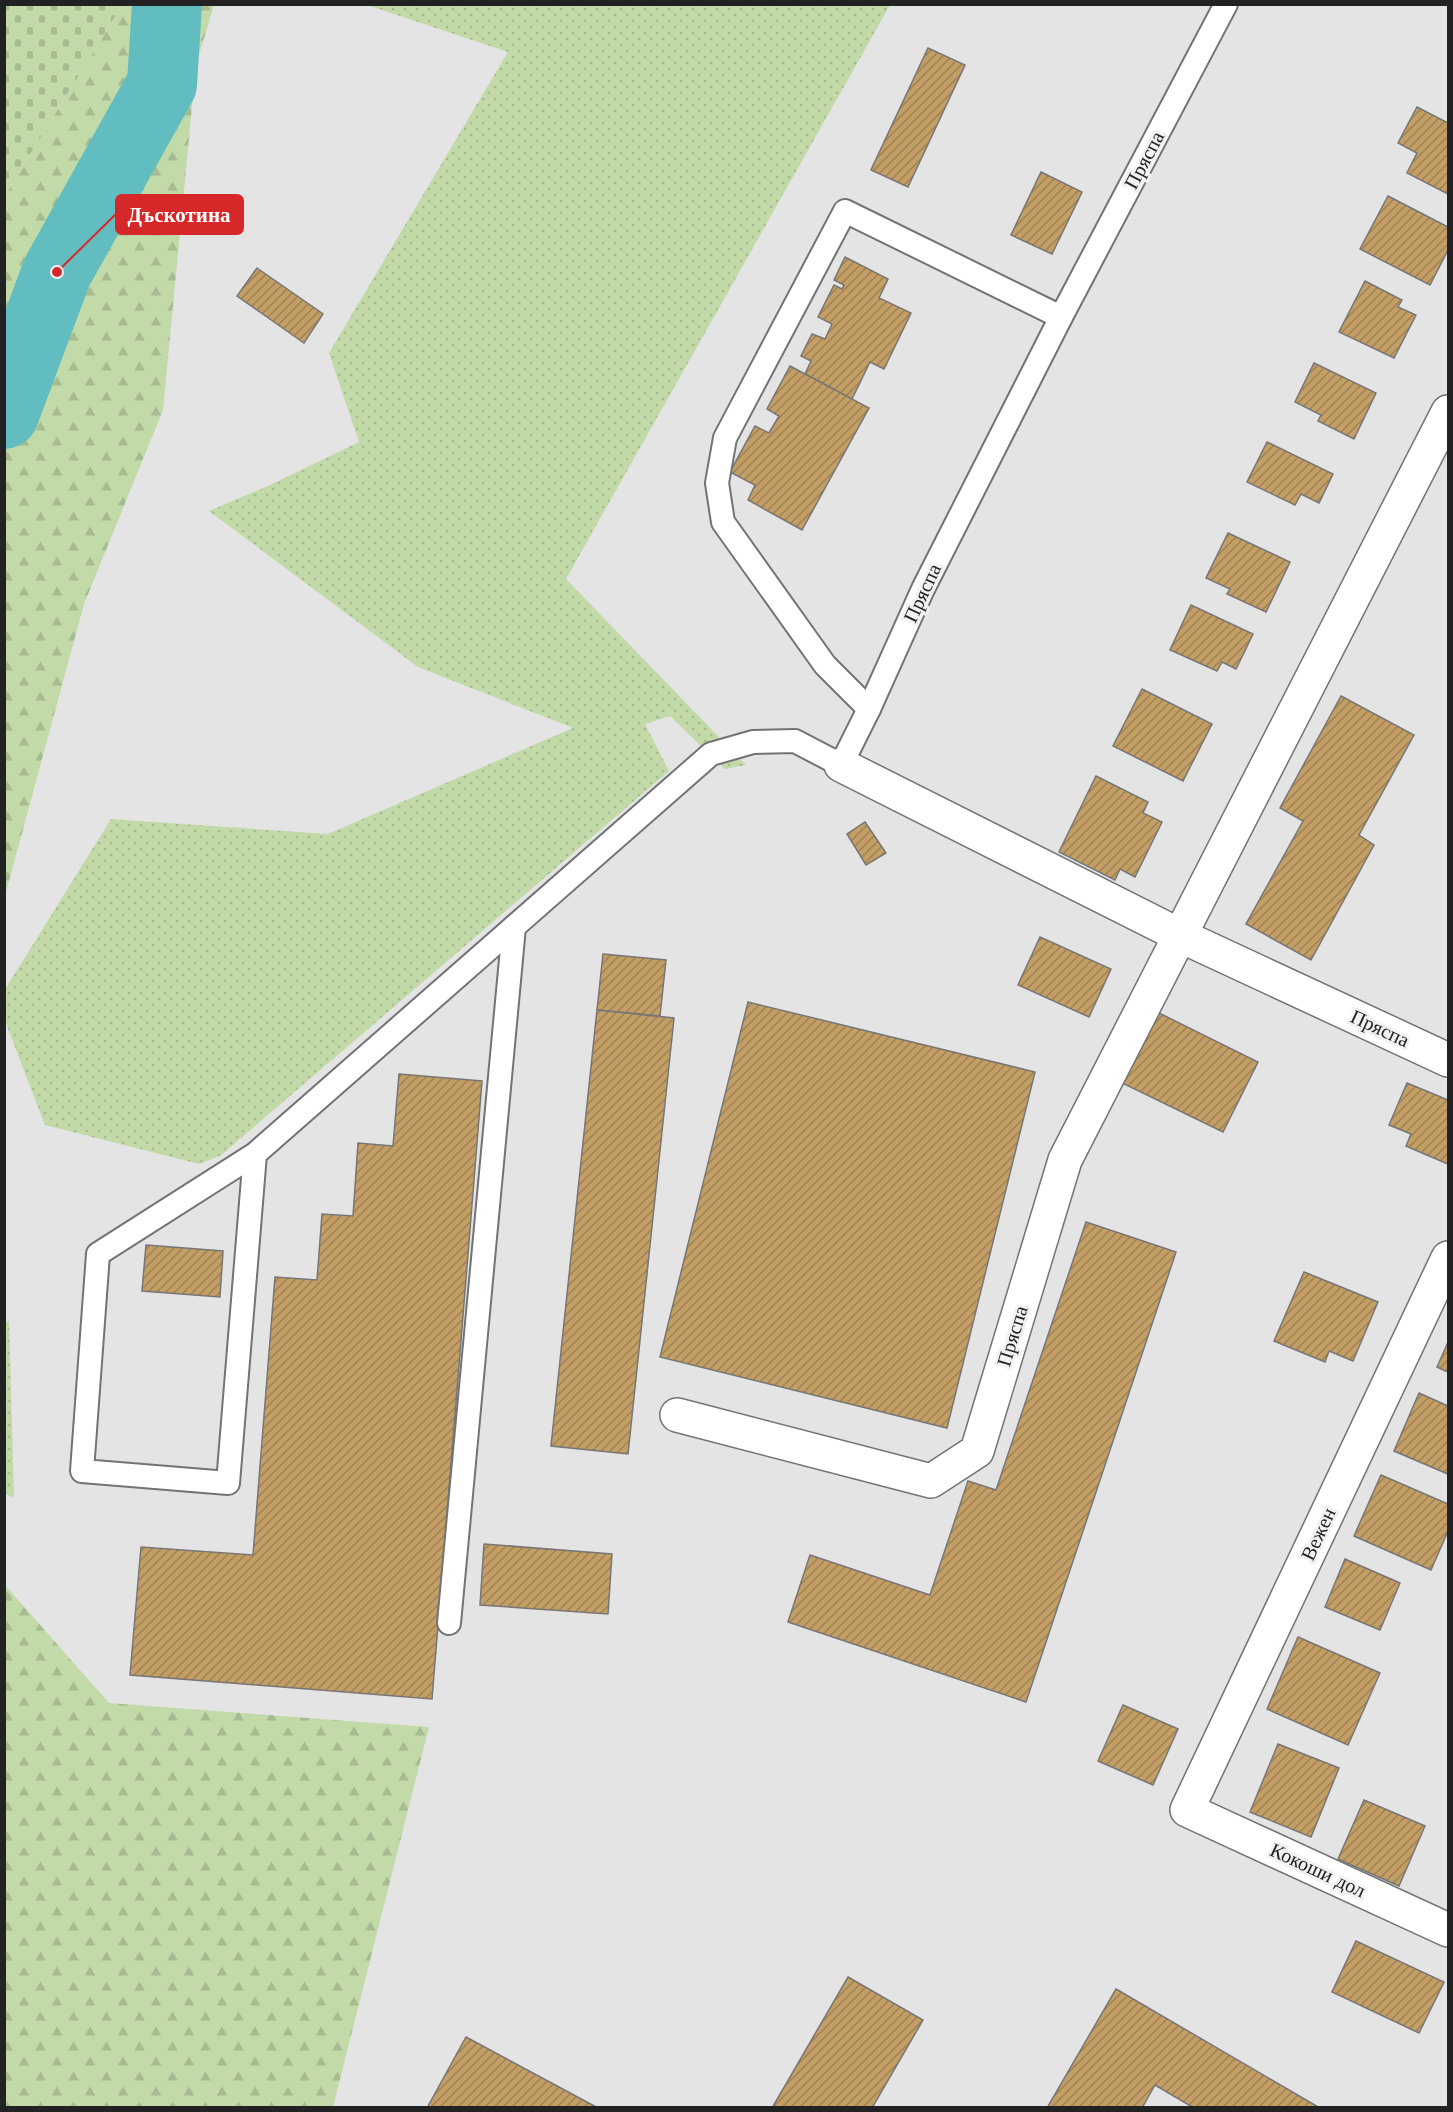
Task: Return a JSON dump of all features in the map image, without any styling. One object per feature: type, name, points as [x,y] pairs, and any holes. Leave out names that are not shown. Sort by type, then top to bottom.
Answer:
[{"type":"street","name":"Пряспа","points":[[677,1416],[932,1481],[977,1451],[1065,1160],[1449,412]]},
{"type":"street","name":"Пряспа","points":[[840,765],[1181,936],[1449,1060]]},
{"type":"street","name":"Вежен","points":[[1187,1810],[1449,1258]]},
{"type":"street","name":"Кокоши дол","points":[[1187,1810],[1449,1930]]},
{"type":"lane","name":"Пряспа","points":[[840,765],[869,709],[923,589],[1061,317],[1226,4]]},
{"type":"lane","points":[[869,709],[825,665],[723,522],[717,483],[725,438],[845,211],[1061,317]]},
{"type":"lane","points":[[255,1154],[228,1483],[82,1471],[98,1254],[255,1154],[711,754],[753,742],[795,741],[840,765]]},
{"type":"lane","points":[[449,1623],[514,927]]},
{"type":"green space","points":[[4,5],[122,5],[5,195]]},
{"type":"green space","points":[[122,5],[214,5],[196,65],[163,410],[84,604],[5,896],[5,195]]},
{"type":"green space","points":[[367,5],[890,5],[566,579],[746,765],[725,769],[670,716],[645,724],[669,771],[220,1156],[199,1164],[45,1125],[5,1021],[4,991],[111,819],[328,834],[573,728],[418,667],[209,511],[268,486],[359,442],[329,353],[508,52]]},
{"type":"green space","points":[[9,1320],[14,1498],[4,1493],[4,1325]]},
{"type":"green space","points":[[4,1584],[109,1703],[429,1727],[333,2107],[5,2107]]},
{"type":"building","points":[[928,48],[965,65],[908,187],[871,170]]},
{"type":"building","points":[[1417,107],[1448,123],[1448,194],[1407,173],[1417,153],[1398,143]]},
{"type":"building","points":[[1041,172],[1082,192],[1052,254],[1011,235]]},
{"type":"building","points":[[1388,196],[1448,227],[1448,250],[1430,285],[1360,249]]},
{"type":"building","points":[[845,257],[888,279],[879,298],[911,313],[884,369],[870,362],[852,399],[805,374],[811,361],[801,356],[812,334],[825,339],[832,324],[818,317],[834,285],[842,289],[844,285],[834,280]]},
{"type":"building","points":[[257,268],[323,314],[304,343],[237,296]]},
{"type":"building","points":[[1365,281],[1402,300],[1398,307],[1416,315],[1394,358],[1339,332]]},
{"type":"building","points":[[1314,363],[1376,393],[1354,439],[1318,421],[1321,415],[1295,402]]},
{"type":"building","points":[[790,366],[869,408],[802,530],[748,500],[755,485],[730,472],[755,426],[769,433],[779,416],[767,409]]},
{"type":"building","points":[[1267,442],[1333,474],[1319,503],[1301,494],[1295,505],[1247,482]]},
{"type":"building","points":[[1228,533],[1290,562],[1266,612],[1227,594],[1230,589],[1206,578]]},
{"type":"building","points":[[1191,605],[1253,634],[1236,669],[1222,662],[1217,671],[1170,650]]},
{"type":"building","points":[[1142,689],[1212,724],[1183,781],[1113,746]]},
{"type":"building","points":[[1341,696],[1414,735],[1359,835],[1374,845],[1311,960],[1246,924],[1303,821],[1280,808]]},
{"type":"building","points":[[1096,776],[1148,802],[1143,813],[1162,822],[1135,877],[1120,869],[1115,880],[1059,852]]},
{"type":"building","points":[[865,822],[886,853],[866,865],[847,834]]},
{"type":"building","points":[[1040,937],[1111,969],[1089,1017],[1018,985]]},
{"type":"building","points":[[603,954],[666,960],[660,1016],[597,1010]]},
{"type":"building","points":[[748,1002],[1035,1072],[947,1428],[660,1357]]},
{"type":"building","points":[[597,1010],[674,1018],[628,1454],[551,1446]]},
{"type":"building","points":[[1155,1011],[1258,1062],[1223,1132],[1120,1082]]},
{"type":"building","points":[[399,1074],[482,1081],[432,1699],[130,1675],[141,1547],[253,1555],[275,1277],[317,1280],[322,1214],[353,1216],[358,1143],[393,1146]]},
{"type":"building","points":[[1407,1083],[1448,1100],[1448,1164],[1406,1146],[1411,1134],[1389,1125]]},
{"type":"building","points":[[1086,1222],[1176,1252],[1026,1702],[788,1622],[810,1555],[930,1595],[968,1481],[996,1490]]},
{"type":"building","points":[[146,1245],[223,1251],[220,1297],[142,1291]]},
{"type":"building","points":[[1304,1272],[1378,1302],[1353,1361],[1329,1351],[1325,1362],[1274,1341]]},
{"type":"building","points":[[1448,1342],[1448,1372],[1437,1367]]},
{"type":"building","points":[[1419,1393],[1448,1406],[1448,1474],[1394,1451]]},
{"type":"building","points":[[1381,1475],[1448,1504],[1448,1531],[1431,1570],[1354,1536]]},
{"type":"building","points":[[484,1544],[612,1554],[608,1614],[480,1605]]},
{"type":"building","points":[[1345,1559],[1400,1583],[1380,1630],[1325,1607]]},
{"type":"building","points":[[1298,1637],[1380,1673],[1348,1745],[1267,1709]]},
{"type":"building","points":[[1123,1705],[1178,1729],[1153,1785],[1098,1761]]},
{"type":"building","points":[[1278,1744],[1339,1768],[1311,1837],[1250,1812]]},
{"type":"building","points":[[1364,1800],[1425,1826],[1399,1886],[1338,1859]]},
{"type":"building","points":[[1356,1941],[1444,1982],[1419,2033],[1332,1992]]},
{"type":"building","points":[[848,1977],[923,2020],[872,2108],[772,2108]]},
{"type":"building","points":[[1116,1989],[1320,2108],[1194,2108],[1155,2085],[1142,2108],[1047,2108]]},
{"type":"building","points":[[466,2037],[598,2108],[427,2108]]},
{"type":"waterway","points":[[4,414],[57,272],[162,84],[167,4]]},
{"type":"place","name":"Дъскотина","points":[[57,272]]}]
